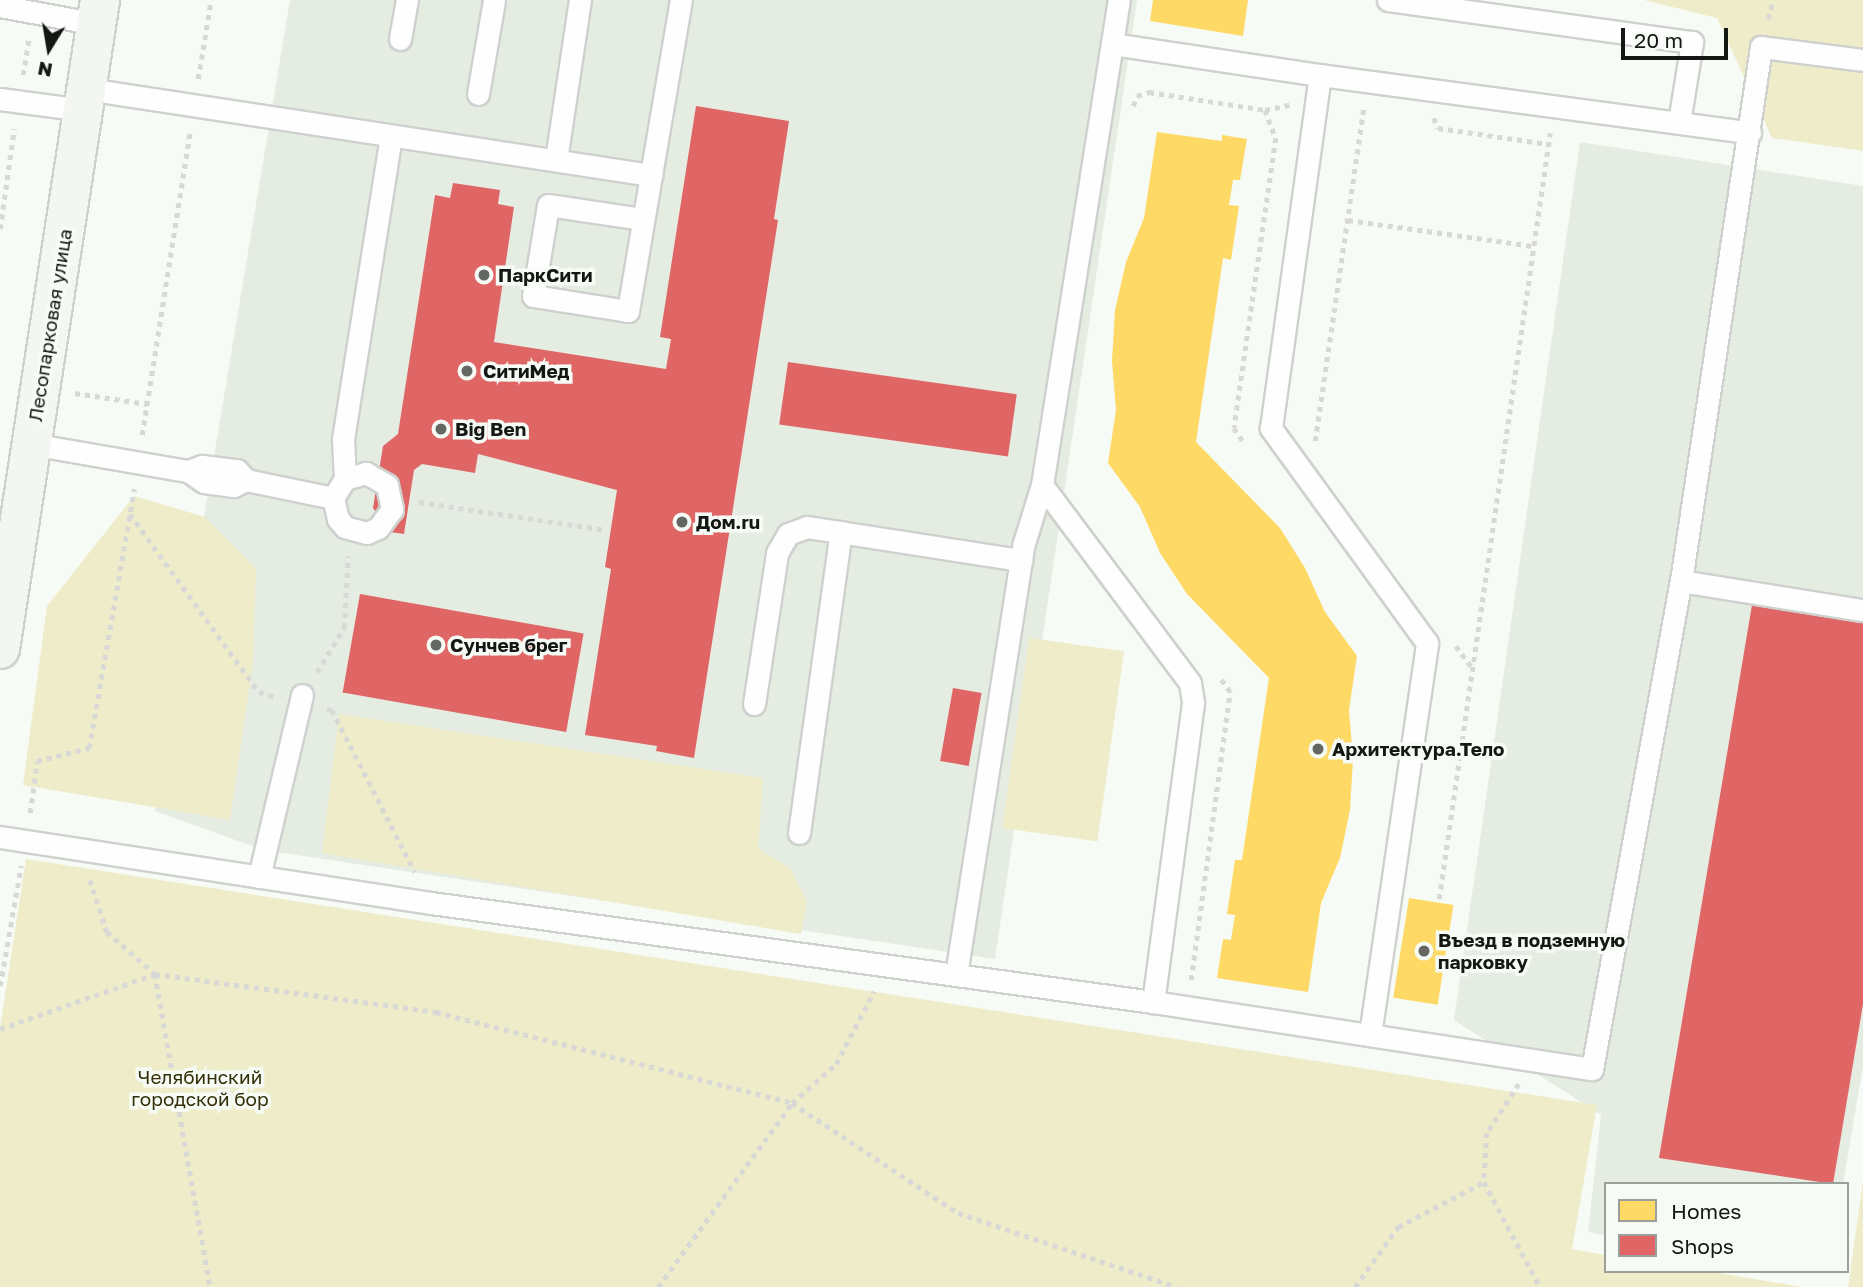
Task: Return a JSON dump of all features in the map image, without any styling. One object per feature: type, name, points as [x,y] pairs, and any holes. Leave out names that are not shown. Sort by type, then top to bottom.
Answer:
[{"type":"main road","name":"Лесопарковая улица","points":[[2,625],[99,12]]},
{"type":"lane","points":[[400,39],[407,0]]},
{"type":"lane","points":[[478,94],[494,0]]},
{"type":"lane","points":[[555,160],[580,0]]},
{"type":"lane","points":[[643,219],[548,205],[533,296],[628,311],[681,0]]},
{"type":"lane","points":[[956,975],[1021,560],[1042,485],[1119,0]]},
{"type":"lane","points":[[1388,0],[1692,42],[1679,122]]},
{"type":"lane","points":[[0,6],[99,12]]},
{"type":"lane","points":[[1112,44],[1367,82],[1749,132]]},
{"type":"lane","points":[[0,837],[259,877],[1153,1002],[1592,1069],[1681,582],[1761,47],[1863,60]]},
{"type":"lane","points":[[1320,75],[1271,428],[1427,643],[1370,1035]]},
{"type":"lane","points":[[0,99],[85,100],[391,136],[651,175]]},
{"type":"lane","points":[[345,479],[366,473],[378,477],[387,485],[392,509],[378,528],[355,531],[338,519],[333,498],[345,479],[343,439],[391,136]]},
{"type":"lane","points":[[31,444],[188,471],[204,482],[234,486],[246,480],[333,498]]},
{"type":"lane","points":[[1042,485],[1190,684],[1193,703],[1153,1002]]},
{"type":"lane","points":[[754,704],[777,553],[788,534],[807,527],[1021,560]]},
{"type":"lane","points":[[799,833],[841,532]]},
{"type":"lane","points":[[1681,582],[1863,610]]},
{"type":"lane","points":[[259,877],[302,695]]},
{"type":"path","points":[[1319,452],[1315,442],[1367,82]]},
{"type":"path","points":[[1128,117],[1137,96],[1149,92],[1265,110],[1276,138],[1234,428],[1250,450]]},
{"type":"path","points":[[1439,899],[1553,107]]},
{"type":"path","points":[[1348,220],[1534,246]]},
{"type":"path","points":[[392,509],[408,501],[606,530]]},
{"type":"path","points":[[302,695],[344,628],[345,565],[355,531]]},
{"type":"path","points":[[1448,635],[1472,667]]},
{"type":"path","points":[[1187,1007],[1230,692],[1213,670]]},
{"type":"path","points":[[0,986],[26,840]]},
{"type":"path","points":[[81,849],[107,932],[155,974],[210,1287]]},
{"type":"path","points":[[658,1287],[792,1103],[836,1064],[888,965]]},
{"type":"path","points":[[0,1029],[155,974],[436,1012],[792,1103],[958,1213],[1176,1287]]},
{"type":"path","points":[[1534,1060],[1487,1133],[1484,1182],[1540,1287]]},
{"type":"path","points":[[1355,1287],[1398,1227],[1484,1182]]},
{"type":"shaded area","points":[[290,0],[1137,0],[995,959],[263,850],[155,811]]},
{"type":"shaded area","points":[[1580,142],[1863,186],[1863,1066],[1843,1182],[1604,1182],[1604,1236],[1588,1232],[1601,1115],[1454,1020]]},
{"type":"green space","points":[[1644,0],[1863,0],[1863,151],[1772,138],[1717,18]]},
{"type":"green space","points":[[134,496],[205,517],[256,569],[253,662],[230,820],[23,785],[47,606]]},
{"type":"green space","points":[[1029,638],[1124,651],[1097,841],[1002,828]]},
{"type":"green space","points":[[339,714],[763,778],[758,849],[790,868],[807,901],[801,934],[322,853]]},
{"type":"green space","name":"Челябинский городской бор","points":[[26,859],[1597,1105],[1572,1249],[1604,1255],[1604,1273],[1719,1273],[1803,1287],[0,1287],[0,1028]]},
{"type":"green space","points":[[1863,1180],[1863,1287],[1848,1287]]},
{"type":"building: Homes","points":[[1153,0],[1248,0],[1243,36],[1150,21]]},
{"type":"building: Homes","points":[[1157,132],[1222,141],[1222,135],[1247,139],[1240,180],[1233,180],[1229,205],[1239,206],[1231,260],[1223,258],[1196,442],[1280,528],[1305,568],[1325,612],[1357,656],[1349,710],[1353,759],[1350,810],[1340,858],[1321,903],[1308,992],[1217,978],[1223,939],[1231,940],[1235,915],[1227,914],[1235,860],[1242,860],[1269,678],[1187,594],[1160,553],[1140,507],[1108,463],[1116,410],[1112,361],[1115,310],[1126,262],[1144,218]]},
{"type":"building: Homes","name":"Въезд в подземную парковку","points":[[1409,898],[1453,905],[1438,1005],[1393,998]]},
{"type":"building: Shops","points":[[696,106],[789,121],[774,219],[778,220],[694,758],[656,751],[657,746],[585,735],[611,569],[605,567],[617,490],[478,454],[475,473],[422,464],[414,470],[404,534],[390,532],[373,508],[383,446],[398,434],[435,195],[450,198],[453,183],[500,190],[498,204],[514,207],[494,342],[666,369],[671,339],[660,337]]},
{"type":"building: Shops","points":[[788,362],[1017,394],[1008,457],[779,424]]},
{"type":"building: Shops","points":[[360,594],[584,633],[566,732],[343,692]]},
{"type":"building: Shops","points":[[1753,599],[1863,617],[1863,1004],[1833,1182],[1659,1158]]},
{"type":"building: Shops","points":[[953,688],[982,693],[969,766],[940,761]]},
{"type":"place","name":"ПаркСити","points":[[484,275]]},
{"type":"place","name":"СитиМед","points":[[467,371]]},
{"type":"place","name":"Big Ben","points":[[441,429]]},
{"type":"place","name":"Дом.ru","points":[[682,522]]},
{"type":"place","name":"Сунчев брег","points":[[436,645]]},
{"type":"place","name":"Архитектура.Тело","points":[[1318,749]]},
{"type":"place","name":"Въезд в подземную парковку","points":[[1424,951]]}]
